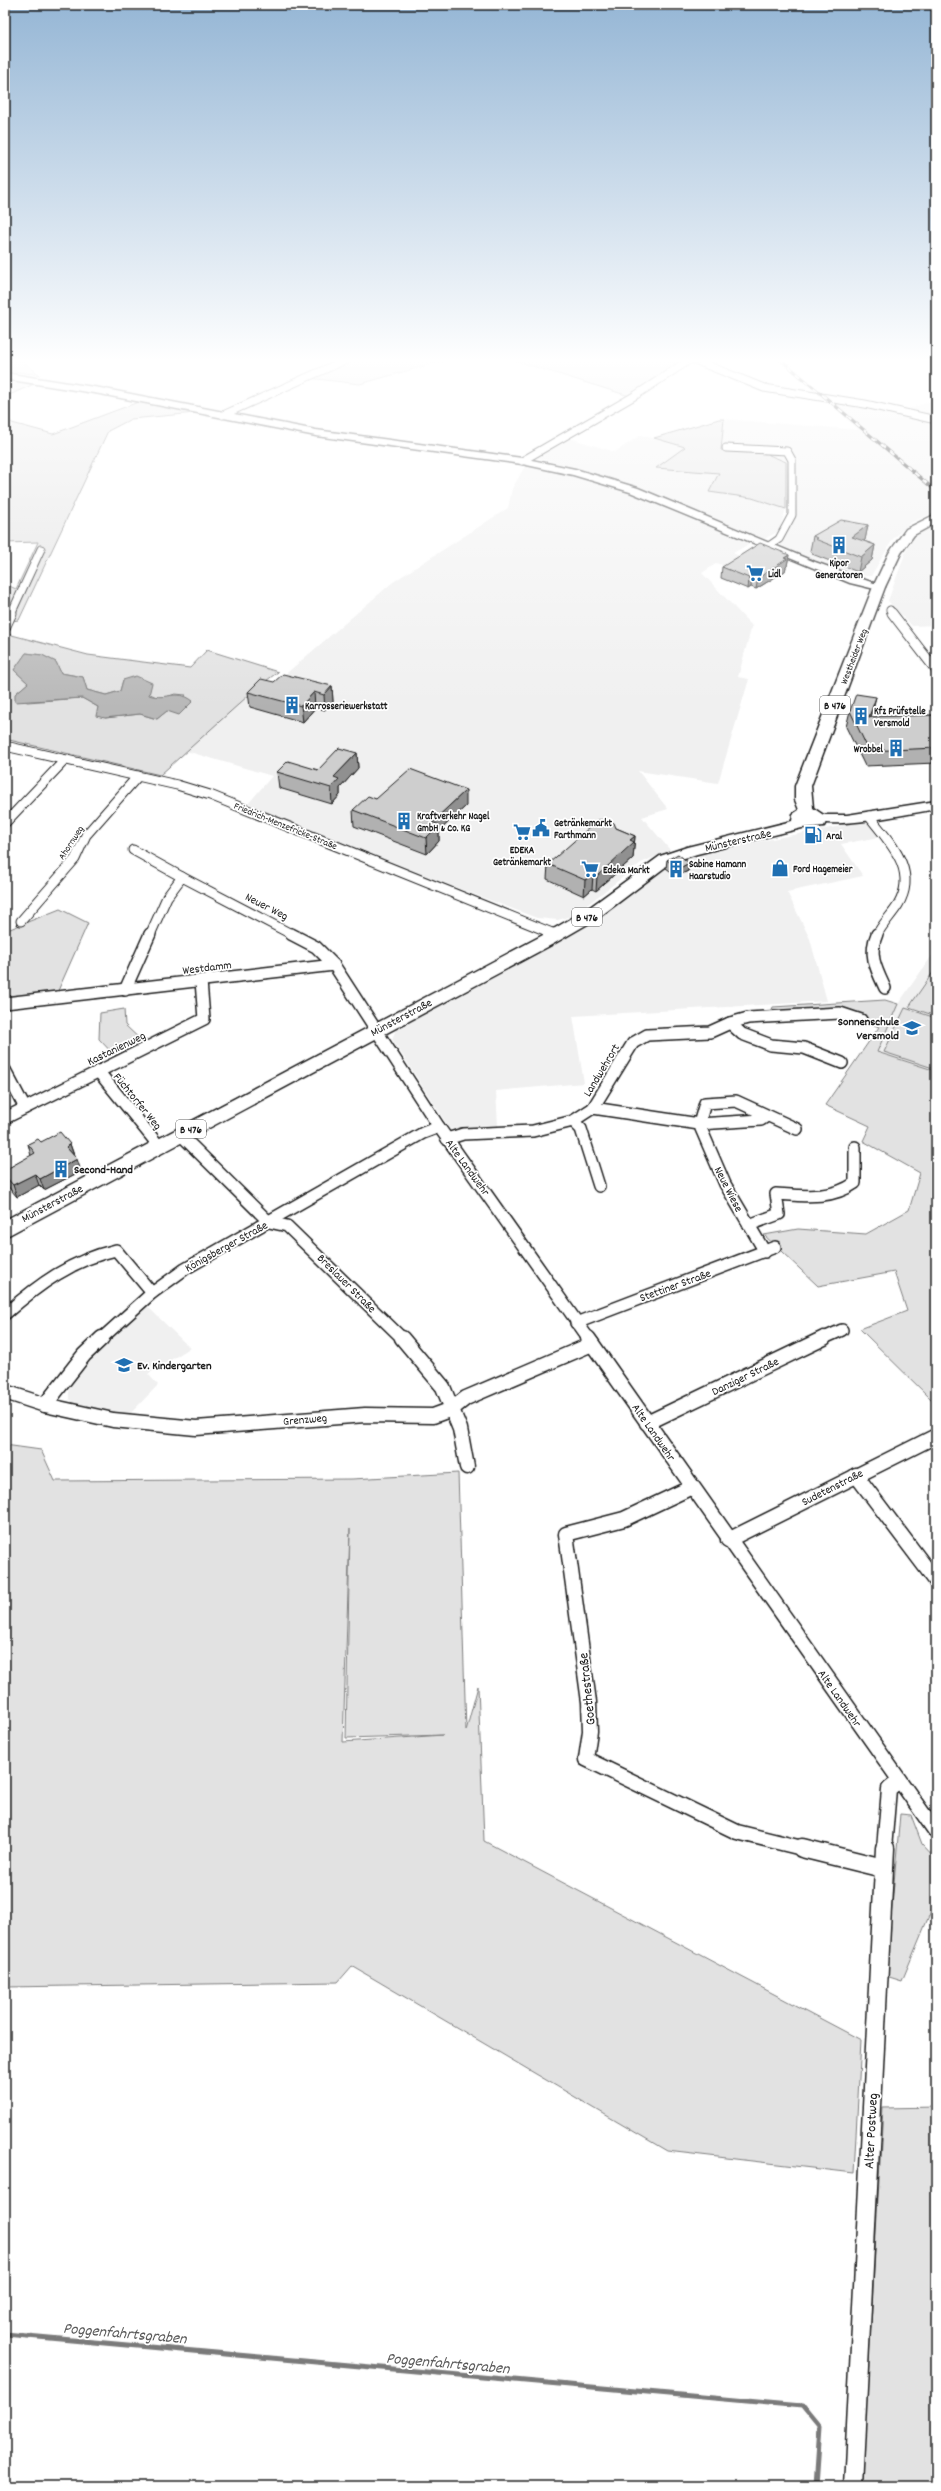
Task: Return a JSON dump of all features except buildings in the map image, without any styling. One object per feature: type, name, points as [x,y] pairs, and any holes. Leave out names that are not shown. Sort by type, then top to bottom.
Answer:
[{"type":"main road","name":"Westheider Weg","points":[[804,817],[802,800],[803,786],[879,587],[904,538],[914,529],[936,518]]},
{"type":"main road","name":"Münsterstraße","points":[[5,1229],[557,935],[592,914],[666,859],[693,850],[789,828],[804,817],[814,825],[819,823],[821,820]]},
{"type":"street","points":[[583,475],[612,482],[854,581],[879,587]]},
{"type":"street","points":[[769,546],[779,539],[792,515],[792,475]]},
{"type":"street","points":[[5,628],[40,549]]},
{"type":"street","points":[[890,610],[936,670]]},
{"type":"street","name":"Friedrich-Menzefricke-Straße","points":[[5,746],[138,776],[210,795],[557,935]]},
{"type":"street","points":[[5,823],[65,760]]},
{"type":"street","name":"Ahornweg","points":[[21,921],[75,859],[86,835],[138,776]]},
{"type":"street","points":[[821,820],[869,816],[936,805]]},
{"type":"street","points":[[869,816],[899,857],[906,882],[902,900],[875,938],[872,950],[876,967],[885,988]]},
{"type":"street","name":"Neuer Weg","points":[[132,850],[316,947],[334,965]]},
{"type":"street","points":[[125,990],[167,897],[182,877]]},
{"type":"street","points":[[334,965],[377,1030]]},
{"type":"street","name":"Westdamm","points":[[5,1003],[334,965]]},
{"type":"street","name":"Kastanienweg","points":[[5,1118],[204,1019],[201,981]]},
{"type":"street","name":"Landwehrort","points":[[447,1139],[463,1134],[533,1131],[573,1122],[594,1108],[633,1043],[647,1035],[710,1032],[730,1023],[748,1018],[840,1013],[861,1020]]},
{"type":"street","points":[[730,1023],[742,1034],[771,1045],[804,1048],[842,1063]]},
{"type":"street","name":"Alte Landwehr","points":[[377,1030],[447,1139],[692,1486],[728,1540],[936,1832]]},
{"type":"street","points":[[5,1070],[25,1108]]},
{"type":"street","name":"Füchtorfer Weg","points":[[98,1071],[159,1146]]},
{"type":"street","points":[[699,1124],[705,1103],[736,1101],[797,1129]]},
{"type":"street","points":[[594,1108],[699,1124],[761,1120],[767,1116]]},
{"type":"street","points":[[573,1122],[581,1129],[599,1186]]},
{"type":"street","name":"Neue Wiese","points":[[699,1124],[725,1184],[748,1225],[770,1250]]},
{"type":"street","name":"Königsberger Straße","points":[[45,1405],[84,1354],[152,1293],[185,1269],[423,1133],[439,1127]]},
{"type":"street","points":[[181,1134],[269,1222]]},
{"type":"street","points":[[748,1225],[779,1214],[776,1194],[827,1196],[848,1189],[855,1183],[855,1147]]},
{"type":"street","name":"Breslauer Straße","points":[[269,1222],[287,1226],[395,1330],[442,1387],[460,1429],[468,1467]]},
{"type":"street","points":[[5,1314],[47,1278],[96,1253],[116,1250],[152,1293]]},
{"type":"street","name":"Stettiner Straße","points":[[576,1323],[770,1250]]},
{"type":"street","name":"Danziger Straße","points":[[647,1423],[842,1330]]},
{"type":"street","name":"Grenzweg","points":[[5,1392],[45,1405],[113,1420],[196,1428],[365,1415],[433,1416],[452,1409],[466,1398],[592,1344]]},
{"type":"street","name":"Sudetenstraße","points":[[728,1540],[936,1436]]},
{"type":"street","points":[[856,1475],[936,1581]]},
{"type":"street","name":"Goethestraße","points":[[692,1486],[624,1519],[566,1534],[589,1702],[590,1731],[586,1759],[737,1832],[883,1868]]},
{"type":"street","name":"Alter Postweg","points":[[853,2486],[883,1868],[889,1789],[899,1781]]},
{"type":"shaded area","points":[[5,475],[87,475],[19,620],[5,622],[5,584],[16,589],[38,542],[5,543]]},
{"type":"shaded area","points":[[520,475],[573,475],[635,494],[751,543],[733,553],[739,556],[724,566],[717,563],[702,573],[752,626],[738,677],[749,679],[718,783],[638,771],[668,809],[642,817],[670,850],[641,863],[574,915],[558,920],[537,918],[452,886],[248,804],[272,776],[186,751],[253,692],[267,690],[393,582],[508,508],[512,489]]},
{"type":"shaded area","points":[[600,475],[718,475],[710,492],[752,498],[786,509],[779,531],[764,539],[657,494]]},
{"type":"shaded area","points":[[718,475],[786,475],[786,509],[752,498],[709,492]]},
{"type":"shaded area","points":[[786,475],[936,475],[936,512],[910,523],[893,539],[871,576],[851,576],[780,545],[795,516],[796,508],[795,478],[786,477]]},
{"type":"shaded area","points":[[936,523],[936,625],[912,626],[888,601],[906,551],[915,537]]},
{"type":"shaded area","points":[[8,634],[88,655],[190,668],[207,650],[278,672],[259,686],[160,775],[5,739],[5,637]],"holes":[[[26,653],[42,655],[56,662],[61,673],[83,677],[87,690],[106,695],[120,691],[123,680],[160,699],[175,694],[186,695],[157,719],[140,714],[105,718],[98,707],[82,698],[27,702],[15,694],[28,683],[14,670]]]},
{"type":"shaded area","points":[[26,653],[42,655],[56,662],[61,673],[83,677],[87,690],[106,695],[120,691],[123,680],[136,676],[152,683],[149,695],[161,697],[181,695],[193,701],[179,715],[167,711],[157,719],[140,714],[105,718],[96,716],[98,707],[82,698],[15,702],[15,694],[28,683],[14,670]]},
{"type":"shaded area","points":[[868,821],[880,837],[841,844],[863,876],[787,892],[810,939],[827,1001],[573,1016],[584,1083],[496,1091],[498,1126],[450,1129],[392,1039],[397,1027],[559,941],[595,918],[662,868],[696,853]]},
{"type":"shaded area","points":[[60,909],[88,923],[57,993],[5,997],[5,931]]},
{"type":"shaded area","name":"Sonnenschule Versmold","points":[[936,950],[936,1071],[877,1052],[898,1004]]},
{"type":"shaded area","points":[[936,968],[936,1016],[909,1007]]},
{"type":"shaded area","points":[[885,1000],[898,1004],[877,1052],[936,1071],[936,1404],[860,1329],[907,1311],[894,1272],[818,1286],[764,1235],[798,1229],[866,1234],[909,1210],[920,1173],[863,1141],[870,1126],[825,1105],[879,1027],[841,1012],[770,1015],[773,1007]]},
{"type":"shaded area","points":[[905,1008],[936,1018],[936,1069],[884,1052]]},
{"type":"shaded area","points":[[124,1009],[125,1025],[144,1043],[115,1056],[99,1039],[100,1013]]},
{"type":"shaded area","name":"Ev. Kindergarten","points":[[147,1306],[190,1348],[148,1374],[158,1385],[128,1416],[79,1409],[69,1399],[69,1385],[93,1355]]},
{"type":"shaded area","points":[[5,1445],[41,1450],[55,1481],[352,1479],[458,1473],[466,1731],[478,1686],[484,1841],[861,2040],[854,2173],[667,2151],[352,1966],[338,1982],[5,1987]],"holes":[[[350,1529],[346,1738],[443,1735],[343,1742]]]},
{"type":"shaded area","points":[[900,1814],[911,1815],[922,1844],[936,1859],[936,1899],[902,1981],[886,1976]]},
{"type":"shaded area","points":[[936,2107],[936,2486],[862,2486],[883,2108]]},
{"type":"waterway","points":[[5,1691],[5,1697]]},
{"type":"waterway","name":"Poggenfahrtsgraben","points":[[5,2334],[802,2406],[820,2428],[816,2486]]},
{"type":"railway","points":[[917,475],[936,491]]},
{"type":"place","name":"Kipor Generatoren","points":[[839,545]]},
{"type":"place","name":"Lidl","points":[[755,573]]},
{"type":"place","name":"Karrosseriewerkstatt","points":[[292,705]]},
{"type":"place","name":"Kfz Prüfstelle Versmold","points":[[861,716]]},
{"type":"place","name":"Wrobbel","points":[[896,748]]},
{"type":"place","name":"Kraftverkehr Nagel GmbH & Co. KG","points":[[404,821]]},
{"type":"place","name":"Getränkemarkt Farthmann","points":[[541,828]]},
{"type":"place","name":"EDEKA Getränkemarkt","points":[[522,832]]},
{"type":"place","name":"Aral","points":[[813,835]]},
{"type":"place","name":"Ford Hagemeier","points":[[780,868]]},
{"type":"place","name":"Edeka Markt","points":[[590,869]]},
{"type":"place","name":"Sabine Hamann Haarstudio","points":[[676,869]]},
{"type":"place","name":"Sonnenschule Versmold","points":[[912,1028]]},
{"type":"place","name":"Second-Hand","points":[[61,1169]]},
{"type":"place","name":"Ev. Kindergarten","points":[[124,1365]]}]
